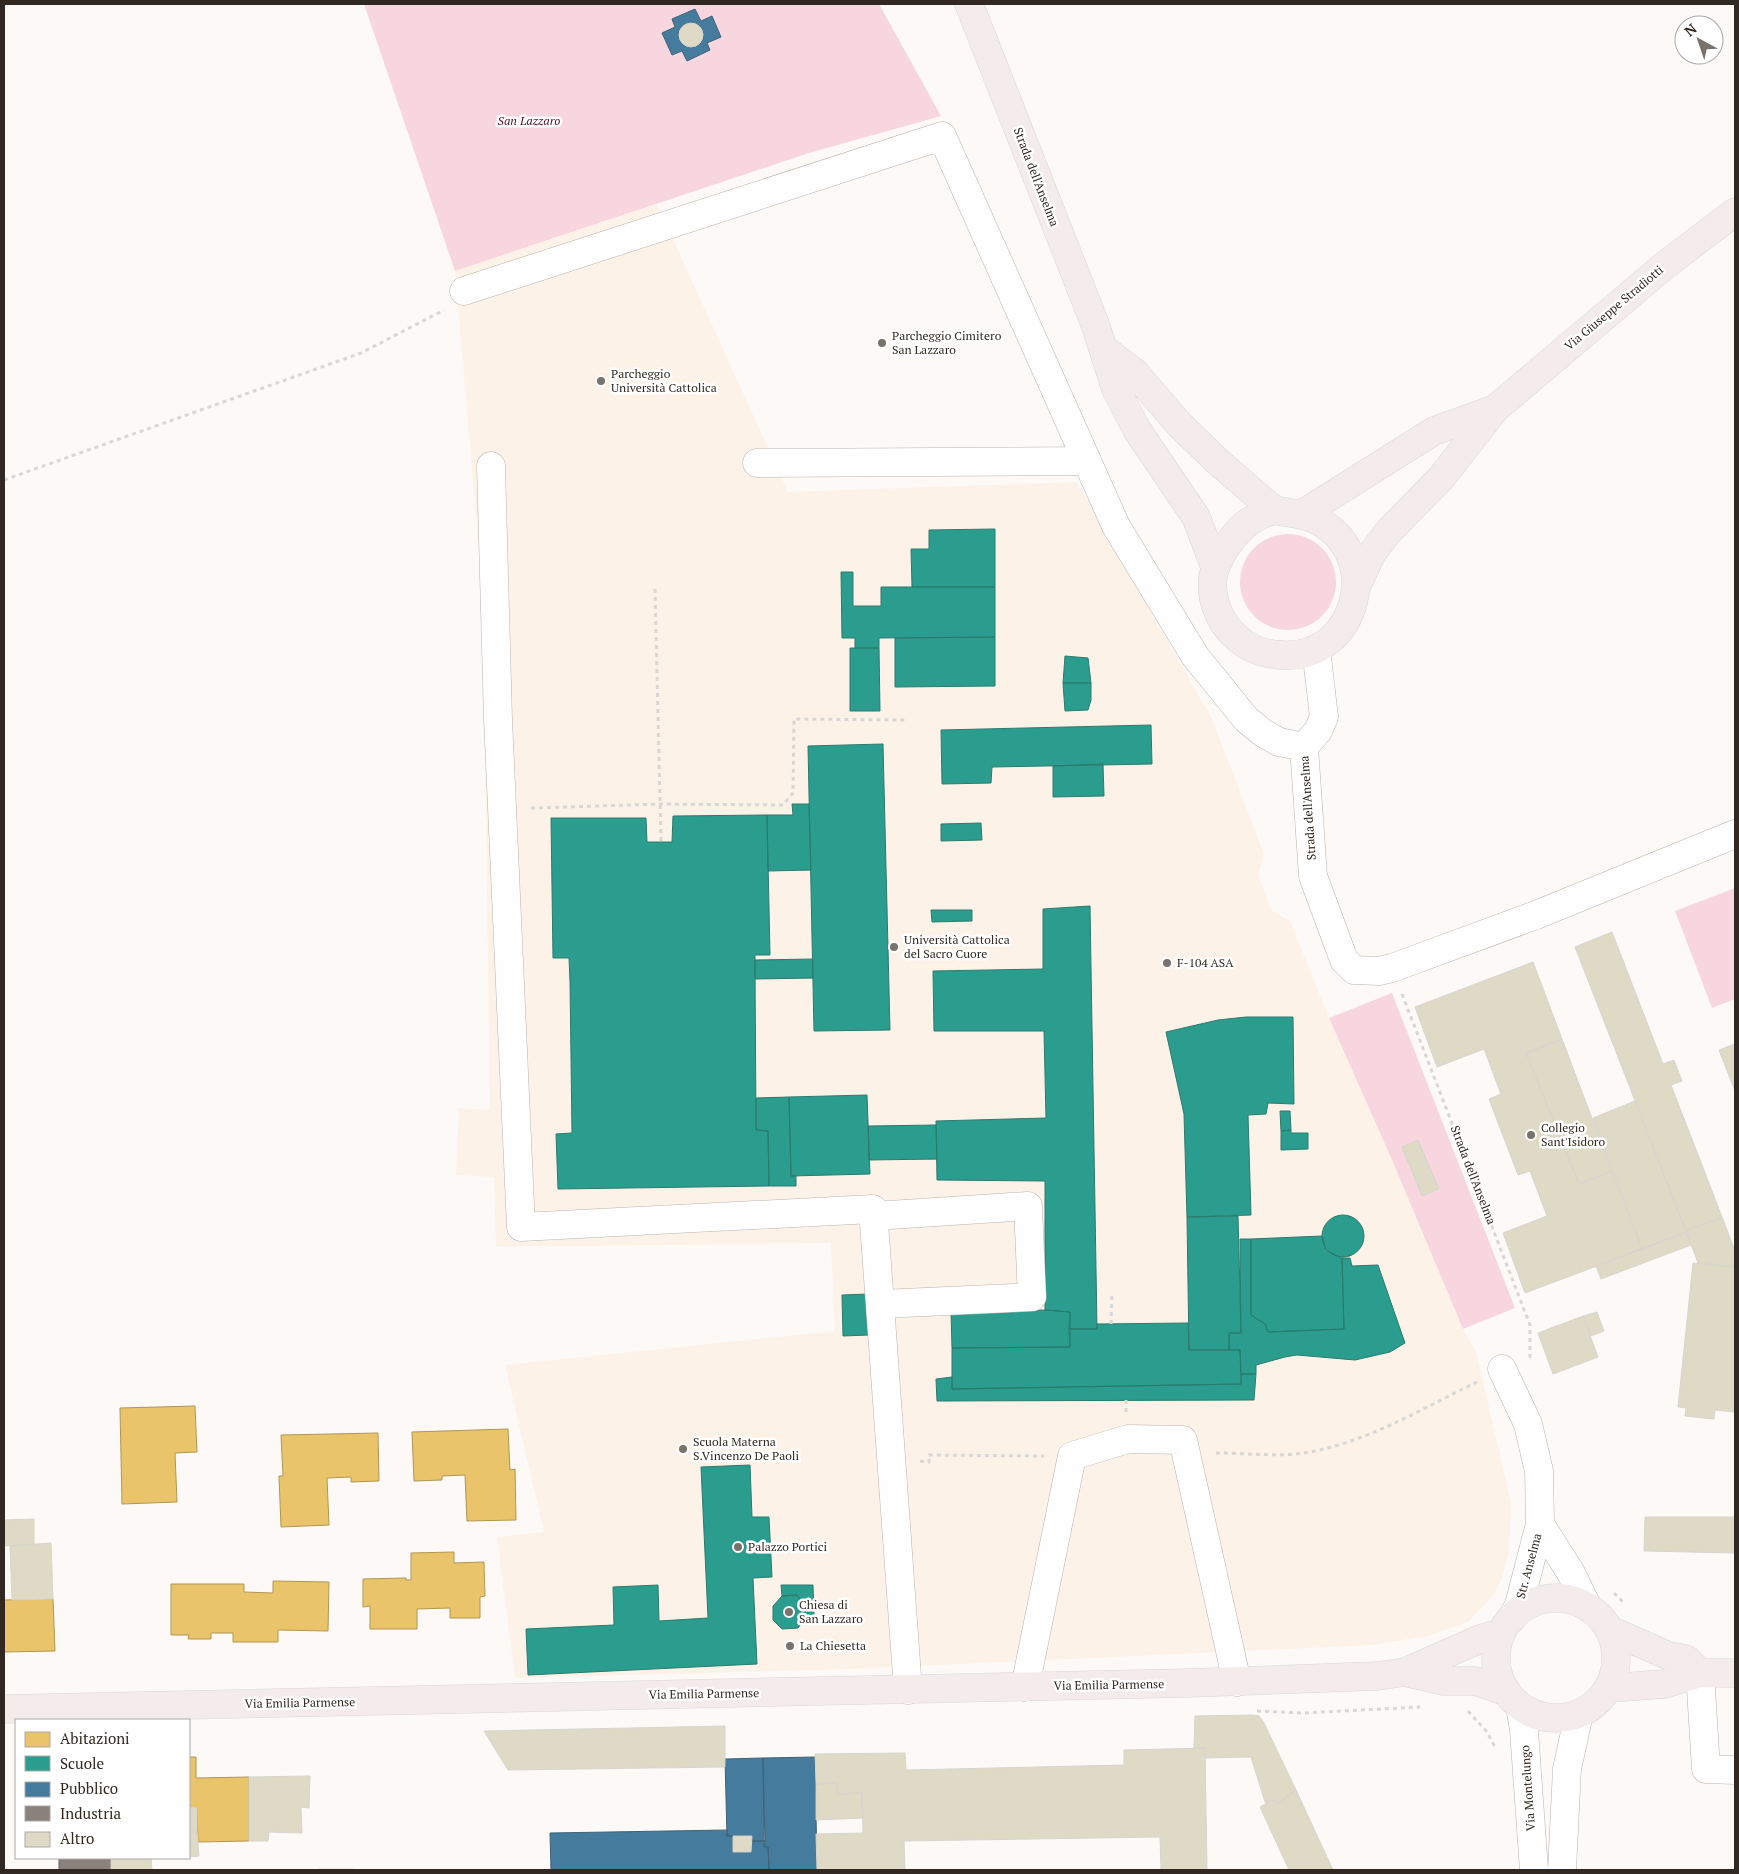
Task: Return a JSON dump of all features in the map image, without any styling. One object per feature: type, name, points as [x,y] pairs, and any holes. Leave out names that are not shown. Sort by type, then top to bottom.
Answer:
[{"type":"main road","name":"Strada dell'Anselma","points":[[969,4],[1104,349],[1116,389],[1137,430],[1196,517],[1215,568]]},
{"type":"main road","name":"Via Giuseppe Stradiotti","points":[[1356,587],[1372,553],[1389,531],[1441,478],[1495,408],[1664,266],[1735,212]]},
{"type":"main road","points":[[1104,349],[1135,373],[1179,424],[1216,460],[1274,510],[1302,514],[1327,526],[1340,538],[1349,552],[1355,569],[1356,587],[1350,613],[1337,634],[1316,649],[1292,656],[1268,654],[1241,642],[1230,631],[1216,606],[1213,594],[1215,568],[1233,539],[1249,522],[1274,510]]},
{"type":"main road","name":"Via Giuseppe Stradiotti","points":[[1302,514],[1434,431],[1495,408]]},
{"type":"main road","name":"Via Emilia Parmense","points":[[4,1709],[908,1690],[1237,1682],[1377,1676],[1405,1672],[1506,1626],[1524,1607],[1539,1600],[1556,1598],[1572,1600],[1588,1606],[1610,1630],[1615,1644],[1614,1674],[1608,1688],[1596,1703],[1579,1714],[1564,1718],[1549,1718],[1533,1714],[1513,1699],[1476,1681],[1444,1681],[1405,1672]]},
{"type":"main road","points":[[1506,1626],[1496,1664],[1500,1678],[1513,1699]]},
{"type":"main road","name":"Via Emilia Parmense","points":[[1610,1630],[1669,1656],[1686,1659],[1700,1674]]},
{"type":"main road","points":[[1608,1688],[1665,1684],[1700,1674],[1735,1673]]},
{"type":"street","points":[[464,291],[942,136],[1116,526],[1195,656],[1246,719],[1263,733],[1279,742],[1304,747]]},
{"type":"street","points":[[757,463],[1086,461]]},
{"type":"street","points":[[491,466],[503,809],[521,1227],[1028,1206],[1032,1297],[881,1304]]},
{"type":"street","name":"Strada dell'Anselma","points":[[1316,649],[1324,717],[1318,731],[1304,747],[1313,876],[1344,960],[1354,970],[1385,970]]},
{"type":"street","points":[[1385,970],[1536,914],[1735,834]]},
{"type":"street","points":[[874,1212],[908,1690]]},
{"type":"street","name":"Str. Anselma","points":[[1502,1369],[1528,1424],[1539,1471],[1540,1524],[1519,1605],[1506,1626]]},
{"type":"street","points":[[1025,1687],[1072,1456],[1128,1439],[1183,1440],[1237,1682]]},
{"type":"street","points":[[1540,1524],[1571,1573],[1588,1606]]},
{"type":"street","points":[[1700,1674],[1706,1769],[1735,1770]]},
{"type":"street","name":"Via Montelungo","points":[[1513,1699],[1524,1730],[1534,1870]]},
{"type":"street","points":[[1562,1870],[1567,1769],[1579,1714]]},
{"type":"path","points":[[4,480],[361,353],[440,314],[464,291]]},
{"type":"path","points":[[655,589],[661,842]]},
{"type":"path","points":[[503,809],[660,804],[783,806],[793,793],[794,719],[905,720]]},
{"type":"path","name":"Strada dell'Anselma","points":[[1385,970],[1530,1325],[1530,1357],[1502,1369]]},
{"type":"path","points":[[1111,1324],[1112,1292]]},
{"type":"path","points":[[1183,1440],[1211,1453],[1302,1453],[1335,1446],[1366,1436],[1502,1369]]},
{"type":"path","points":[[920,1462],[928,1462],[929,1455],[1072,1456]]},
{"type":"shaded area","name":"Università Cattolica del Sacro Cuore","points":[[657,204],[788,492],[1077,482],[1212,719],[1264,854],[1258,874],[1271,910],[1290,921],[1329,1018],[1392,1160],[1463,1329],[1476,1351],[1511,1503],[1509,1551],[1502,1578],[1494,1594],[1468,1622],[1427,1636],[1372,1645],[852,1669],[515,1678],[497,1537],[544,1532],[505,1365],[835,1331],[831,1243],[496,1247],[494,1177],[456,1175],[459,1108],[490,1110],[483,598],[455,271]]},
{"type":"green space","name":"San Lazzaro","points":[[364,4],[879,4],[941,116],[809,153],[455,271]]},
{"type":"green space","points":[[1288,534],[1306,538],[1322,548],[1332,564],[1336,582],[1332,600],[1322,616],[1306,626],[1288,630],[1270,626],[1254,616],[1244,600],[1240,582],[1244,564],[1254,548],[1270,538]]},
{"type":"green space","points":[[1735,888],[1735,999],[1712,1008],[1675,911]]},
{"type":"green space","points":[[1392,993],[1515,1308],[1463,1329],[1392,1160],[1329,1018]]},
{"type":"building: Abitazioni","points":[[195,1406],[197,1452],[175,1453],[177,1502],[122,1504],[120,1408]]},
{"type":"building: Abitazioni","points":[[508,1429],[510,1470],[515,1469],[516,1520],[467,1521],[465,1475],[442,1476],[442,1480],[414,1481],[412,1432]]},
{"type":"building: Abitazioni","points":[[378,1433],[379,1481],[351,1482],[351,1477],[327,1478],[329,1525],[281,1527],[279,1476],[283,1476],[281,1435]]},
{"type":"building: Abitazioni","points":[[454,1552],[454,1563],[484,1562],[485,1596],[480,1597],[480,1618],[450,1618],[450,1608],[417,1609],[417,1629],[370,1629],[370,1606],[363,1607],[363,1579],[406,1578],[406,1580],[411,1580],[411,1553]]},
{"type":"building: Abitazioni","points":[[273,1581],[329,1582],[328,1631],[278,1630],[278,1642],[233,1642],[233,1633],[211,1633],[211,1639],[188,1639],[189,1635],[171,1635],[171,1584],[244,1584],[244,1592],[273,1593]]},
{"type":"building: Abitazioni","points":[[53,1599],[55,1651],[4,1652],[4,1600]]},
{"type":"building: Abitazioni","points":[[190,1757],[196,1757],[196,1778],[249,1777],[249,1841],[198,1842],[197,1808],[190,1807]]},
{"type":"building: Scuole","points":[[995,529],[995,587],[912,587],[911,549],[929,549],[929,530]]},
{"type":"building: Scuole","points":[[841,572],[853,572],[853,606],[881,606],[881,587],[995,587],[995,637],[879,638],[879,648],[855,648],[855,638],[842,638]]},
{"type":"building: Scuole","points":[[995,637],[995,686],[895,687],[895,638]]},
{"type":"building: Scuole","points":[[850,648],[879,648],[880,711],[850,711]]},
{"type":"building: Scuole","points":[[1065,656],[1088,658],[1091,683],[1063,683]]},
{"type":"building: Scuole","points":[[1063,683],[1091,683],[1091,700],[1088,710],[1065,711]]},
{"type":"building: Scuole","points":[[1151,725],[1152,764],[992,767],[991,783],[942,784],[941,730]]},
{"type":"building: Scuole","points":[[883,744],[890,1030],[814,1031],[808,746]]},
{"type":"building: Scuole","points":[[1103,764],[1104,796],[1053,797],[1053,766]]},
{"type":"building: Scuole","points":[[792,804],[809,804],[811,870],[768,871],[767,815],[793,815]]},
{"type":"building: Scuole","points":[[767,815],[770,955],[755,955],[755,969],[756,1130],[768,1131],[769,1186],[558,1189],[556,1134],[572,1133],[570,981],[569,958],[553,958],[551,818],[646,818],[647,842],[672,842],[673,816]]},
{"type":"building: Scuole","points":[[981,823],[982,840],[941,841],[941,824]]},
{"type":"building: Scuole","points":[[1090,906],[1097,1329],[1069,1329],[1070,1312],[1045,1310],[1045,1181],[937,1180],[936,1121],[1046,1118],[1044,1031],[934,1031],[933,971],[1043,969],[1043,909]]},
{"type":"building: Scuole","points":[[931,910],[972,910],[972,921],[932,922]]},
{"type":"building: Scuole","points":[[813,959],[813,978],[755,979],[755,960]]},
{"type":"building: Scuole","points":[[1246,1017],[1293,1017],[1294,1104],[1268,1103],[1266,1114],[1248,1115],[1251,1215],[1187,1217],[1184,1114],[1166,1032],[1218,1020]]},
{"type":"building: Scuole","points":[[867,1095],[870,1174],[791,1176],[789,1097]]},
{"type":"building: Scuole","points":[[789,1097],[791,1176],[796,1176],[796,1186],[769,1186],[768,1131],[756,1130],[756,1098]]},
{"type":"building: Scuole","points":[[1280,1111],[1290,1111],[1291,1130],[1281,1131]]},
{"type":"building: Scuole","points":[[936,1125],[937,1159],[869,1160],[868,1126]]},
{"type":"building: Scuole","points":[[1291,1130],[1291,1133],[1308,1133],[1308,1149],[1281,1150],[1281,1131]]},
{"type":"building: Scuole","points":[[1347,1215],[1355,1218],[1361,1224],[1364,1236],[1361,1248],[1355,1254],[1339,1257],[1331,1254],[1325,1248],[1322,1232],[1325,1224],[1331,1218]]},
{"type":"building: Scuole","points":[[1238,1216],[1241,1333],[1229,1333],[1229,1350],[1189,1350],[1187,1217]]},
{"type":"building: Scuole","points":[[1322,1236],[1326,1250],[1342,1258],[1344,1329],[1268,1332],[1265,1324],[1251,1315],[1251,1239]]},
{"type":"building: Scuole","points":[[1240,1239],[1251,1239],[1251,1315],[1265,1324],[1268,1332],[1344,1329],[1342,1258],[1350,1258],[1352,1266],[1378,1265],[1405,1343],[1390,1352],[1355,1360],[1297,1355],[1285,1357],[1256,1365],[1256,1374],[1241,1374],[1240,1350],[1229,1350],[1229,1333],[1241,1333]]},
{"type":"building: Scuole","points":[[868,1294],[869,1335],[843,1336],[842,1295]]},
{"type":"building: Scuole","points":[[1045,1310],[1070,1312],[1070,1347],[952,1348],[951,1313]]},
{"type":"building: Scuole","points":[[1188,1323],[1189,1350],[1240,1350],[1241,1384],[952,1389],[952,1348],[1070,1347],[1069,1329],[1097,1329],[1097,1324]]},
{"type":"building: Scuole","points":[[1241,1374],[1256,1374],[1254,1400],[937,1401],[936,1379],[952,1377],[952,1389],[1241,1384]]},
{"type":"building: Scuole","name":"Palazzo Portici","points":[[750,1465],[752,1517],[769,1517],[772,1577],[753,1578],[757,1664],[528,1675],[526,1629],[614,1625],[613,1587],[658,1585],[659,1621],[708,1618],[701,1467]]},
{"type":"building: Scuole","points":[[781,1585],[813,1585],[814,1615],[806,1617],[805,1606],[797,1595],[782,1596]]},
{"type":"building: Scuole","name":"Chiesa di San Lazzaro","points":[[797,1595],[805,1606],[806,1617],[798,1628],[782,1629],[773,1620],[773,1606],[782,1596]]},
{"type":"building: Pubblico","points":[[695,9],[701,21],[712,16],[721,37],[707,43],[710,50],[687,61],[682,51],[672,55],[662,33],[675,27],[672,19]],"holes":[[[692,23],[700,27],[703,36],[701,43],[692,47],[683,45],[678,35],[684,26]]]},
{"type":"building: Pubblico","points":[[815,1757],[817,1870],[769,1870],[768,1847],[764,1847],[763,1758]]},
{"type":"building: Pubblico","points":[[763,1758],[765,1841],[751,1841],[752,1836],[727,1836],[725,1759]]},
{"type":"building: Pubblico","points":[[727,1830],[727,1836],[733,1836],[733,1852],[751,1852],[751,1841],[765,1841],[764,1847],[768,1847],[769,1870],[551,1870],[550,1833]]},
{"type":"building: Industria","points":[[59,1859],[111,1859],[111,1870],[59,1870]]},
{"type":"building: Altro","points":[[691,23],[699,27],[703,35],[699,43],[691,47],[683,43],[679,35],[683,27]]},
{"type":"building: Altro","points":[[1612,932],[1663,1064],[1674,1060],[1682,1081],[1671,1085],[1722,1217],[1686,1231],[1575,947]]},
{"type":"building: Altro","name":"Collegio Sant'Isidoro","points":[[1533,962],[1562,1039],[1526,1053],[1579,1184],[1612,1171],[1642,1249],[1525,1293],[1503,1233],[1547,1216],[1530,1171],[1518,1175],[1489,1099],[1501,1094],[1484,1049],[1437,1067],[1415,1007]]},
{"type":"building: Altro","points":[[1562,1039],[1612,1171],[1579,1184],[1526,1053]]},
{"type":"building: Altro","points":[[1735,1044],[1735,1091],[1719,1050]]},
{"type":"building: Altro","points":[[1635,1101],[1686,1232],[1642,1249],[1593,1118]]},
{"type":"building: Altro","points":[[1418,1140],[1439,1189],[1422,1196],[1402,1147]]},
{"type":"building: Altro","points":[[1722,1217],[1735,1251],[1735,1267],[1698,1263],[1686,1231]]},
{"type":"building: Altro","points":[[1686,1232],[1691,1245],[1601,1279],[1596,1266]]},
{"type":"building: Altro","points":[[1693,1263],[1735,1267],[1735,1412],[1715,1410],[1714,1419],[1685,1416],[1686,1408],[1678,1407]]},
{"type":"building: Altro","points":[[1597,1312],[1604,1331],[1591,1336],[1583,1316]]},
{"type":"building: Altro","points":[[1583,1316],[1598,1357],[1553,1374],[1538,1333]]},
{"type":"building: Altro","points":[[1645,1517],[1735,1517],[1735,1553],[1644,1551]]},
{"type":"building: Altro","points":[[34,1519],[34,1544],[4,1546],[4,1520]]},
{"type":"building: Altro","points":[[51,1543],[53,1599],[12,1600],[10,1546]]},
{"type":"building: Altro","points":[[1195,1716],[1259,1716],[1263,1721],[1296,1790],[1277,1804],[1274,1800],[1266,1805],[1251,1757],[1205,1758],[1205,1748],[1194,1748]]},
{"type":"building: Altro","points":[[725,1726],[725,1767],[508,1770],[484,1731]]},
{"type":"building: Altro","points":[[1205,1748],[1207,1870],[1161,1870],[1160,1837],[904,1841],[905,1870],[817,1870],[816,1834],[863,1833],[862,1793],[838,1794],[837,1783],[816,1784],[815,1754],[905,1753],[906,1770],[1124,1765],[1124,1750]]},
{"type":"building: Altro","points":[[310,1776],[309,1808],[301,1807],[302,1833],[269,1832],[268,1841],[249,1841],[249,1777]]},
{"type":"building: Altro","points":[[837,1783],[838,1794],[862,1793],[863,1818],[816,1820],[816,1784]]},
{"type":"building: Altro","points":[[1296,1790],[1333,1870],[1289,1870],[1260,1807],[1274,1800],[1277,1804]]},
{"type":"building: Altro","points":[[190,1807],[197,1808],[197,1832],[190,1832]]},
{"type":"building: Altro","points":[[190,1832],[197,1832],[199,1856],[190,1857]]},
{"type":"building: Altro","points":[[733,1836],[752,1836],[751,1852],[733,1852]]},
{"type":"building: Altro","points":[[111,1859],[151,1859],[152,1870],[111,1870]]},
{"type":"building: Altro","points":[[352,1869],[356,1870],[319,1870]]},
{"type":"place","name":"Parcheggio Cimitero San Lazzaro","points":[[882,343]]},
{"type":"place","name":"Parcheggio Università Cattolica","points":[[601,381]]},
{"type":"place","name":"Università Cattolica del Sacro Cuore","points":[[894,947]]},
{"type":"place","name":"F-104 ASA","points":[[1167,963]]},
{"type":"place","name":"Collegio Sant'Isidoro","points":[[1531,1135]]},
{"type":"place","name":"Scuola Materna S.Vincenzo De Paoli","points":[[683,1449]]},
{"type":"place","name":"Palazzo Portici","points":[[738,1547]]},
{"type":"place","name":"Chiesa di San Lazzaro","points":[[789,1612]]},
{"type":"place","name":"La Chiesetta","points":[[790,1646]]}]
